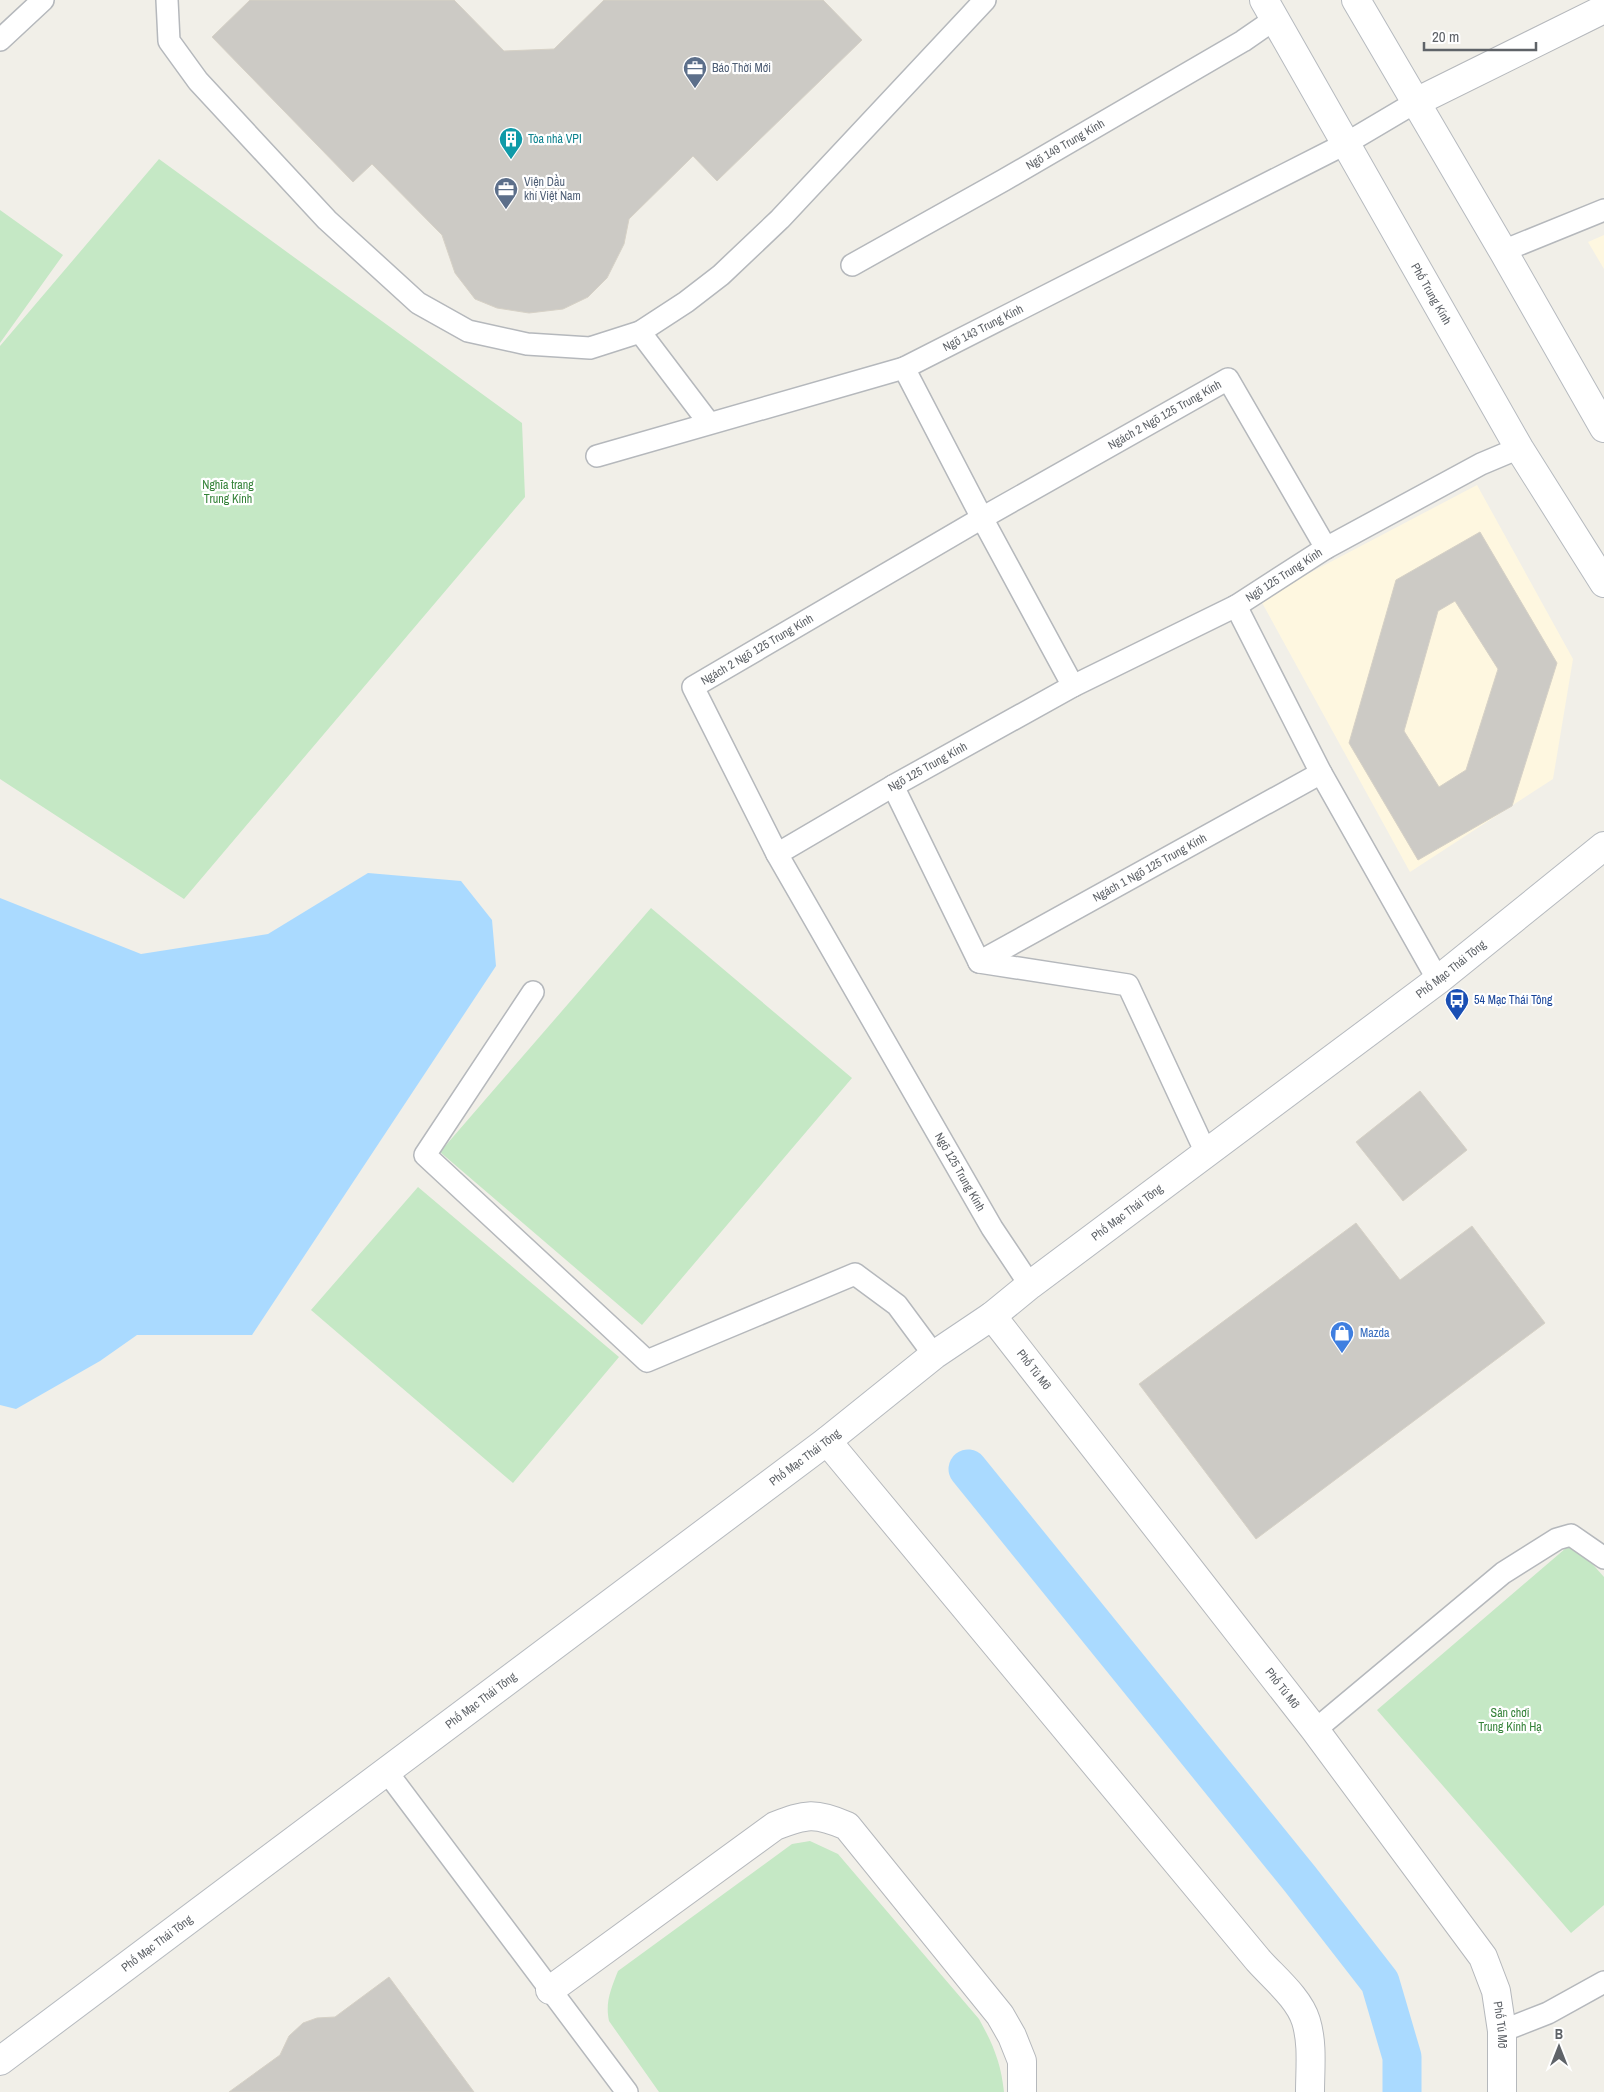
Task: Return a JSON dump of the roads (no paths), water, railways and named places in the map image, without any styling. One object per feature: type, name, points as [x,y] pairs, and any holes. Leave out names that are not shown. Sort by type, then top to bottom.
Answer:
[{"type":"street","points":[[1356,0],[1604,428]]},
{"type":"street","name":"Phố Trung Kính","points":[[1269,9],[1518,448],[1604,583]]},
{"type":"street","points":[[1416,102],[1604,9]]},
{"type":"street","name":"Phố Mạc Thái Tông","points":[[0,2061],[388,1772],[827,1441],[934,1355],[992,1316],[1030,1285],[1207,1155],[1438,980],[1602,844]]},
{"type":"street","name":"Phố Tú Mỡ","points":[[992,1316],[1316,1730],[1483,1957],[1496,1991],[1502,2031],[1502,2092]]},
{"type":"street","points":[[827,1441],[1298,2005],[1306,2021],[1310,2045],[1310,2092]]},
{"type":"street","points":[[550,1990],[775,1826],[801,1816],[827,1817],[846,1826],[1000,2015],[1012,2036],[1022,2061],[1022,2092]]},
{"type":"lane","points":[[0,40],[43,0]]},
{"type":"lane","points":[[167,0],[169,40],[198,81],[327,220],[418,303],[468,331],[526,344],[590,348],[640,332],[686,302],[721,275],[780,219],[985,0]]},
{"type":"lane","name":"Ngõ 149 Trung Kính","points":[[852,265],[1013,175],[1243,40],[1269,9]]},
{"type":"lane","name":"Ngõ 143 Trung Kính","points":[[598,456],[904,368],[1344,144],[1416,102]]},
{"type":"lane","points":[[1503,251],[1604,210]]},
{"type":"lane","points":[[640,332],[709,423]]},
{"type":"lane","points":[[904,368],[982,518],[1073,686]]},
{"type":"lane","name":"Ngách 2 Ngõ 125 Trung Kính","points":[[777,854],[693,687],[982,518],[1228,379],[1326,548]]},
{"type":"lane","name":"Ngõ 125 Trung Kính","points":[[1030,1285],[992,1228],[777,854],[893,786],[1073,686],[1236,606],[1326,548],[1481,464],[1518,448]]},
{"type":"lane","points":[[1236,606],[1321,773],[1438,980]]},
{"type":"lane","name":"Ngách 1 Ngõ 125 Trung Kính","points":[[979,962],[1321,773]]},
{"type":"lane","points":[[893,786],[979,962],[1128,985],[1207,1155]]},
{"type":"lane","points":[[534,992],[425,1155],[647,1361],[855,1274],[896,1305],[934,1355]]},
{"type":"lane","points":[[1316,1730],[1503,1573],[1557,1539],[1571,1535],[1604,1558]]},
{"type":"lane","points":[[388,1772],[626,2092]]},
{"type":"lane","points":[[1502,2031],[1548,2013],[1604,1982]]},
{"type":"water","points":[[368,873],[461,881],[492,920],[496,966],[252,1335],[137,1335],[100,1361],[16,1409],[0,1405],[0,898],[141,954],[268,934]]},
{"type":"waterway","points":[[968,1469],[1300,1879],[1380,1982],[1402,2057],[1402,2092]]},
{"type":"place","name":"Báo Thời Mới","points":[[695,89]]},
{"type":"place","name":"Tòa nhà VPI","points":[[511,160]]},
{"type":"place","name":"Viện Dầu khí Việt Nam","points":[[506,210]]},
{"type":"place","name":"54 Mạc Thái Tông","points":[[1457,1021]]},
{"type":"place","name":"Mazda","points":[[1342,1354]]},
{"type":"park label","name":"Nghĩa trang Trung Kính","points":[[228,492]]},
{"type":"park label","name":"Sân chơi Trung Kính Hạ","points":[[1510,1720]]}]
